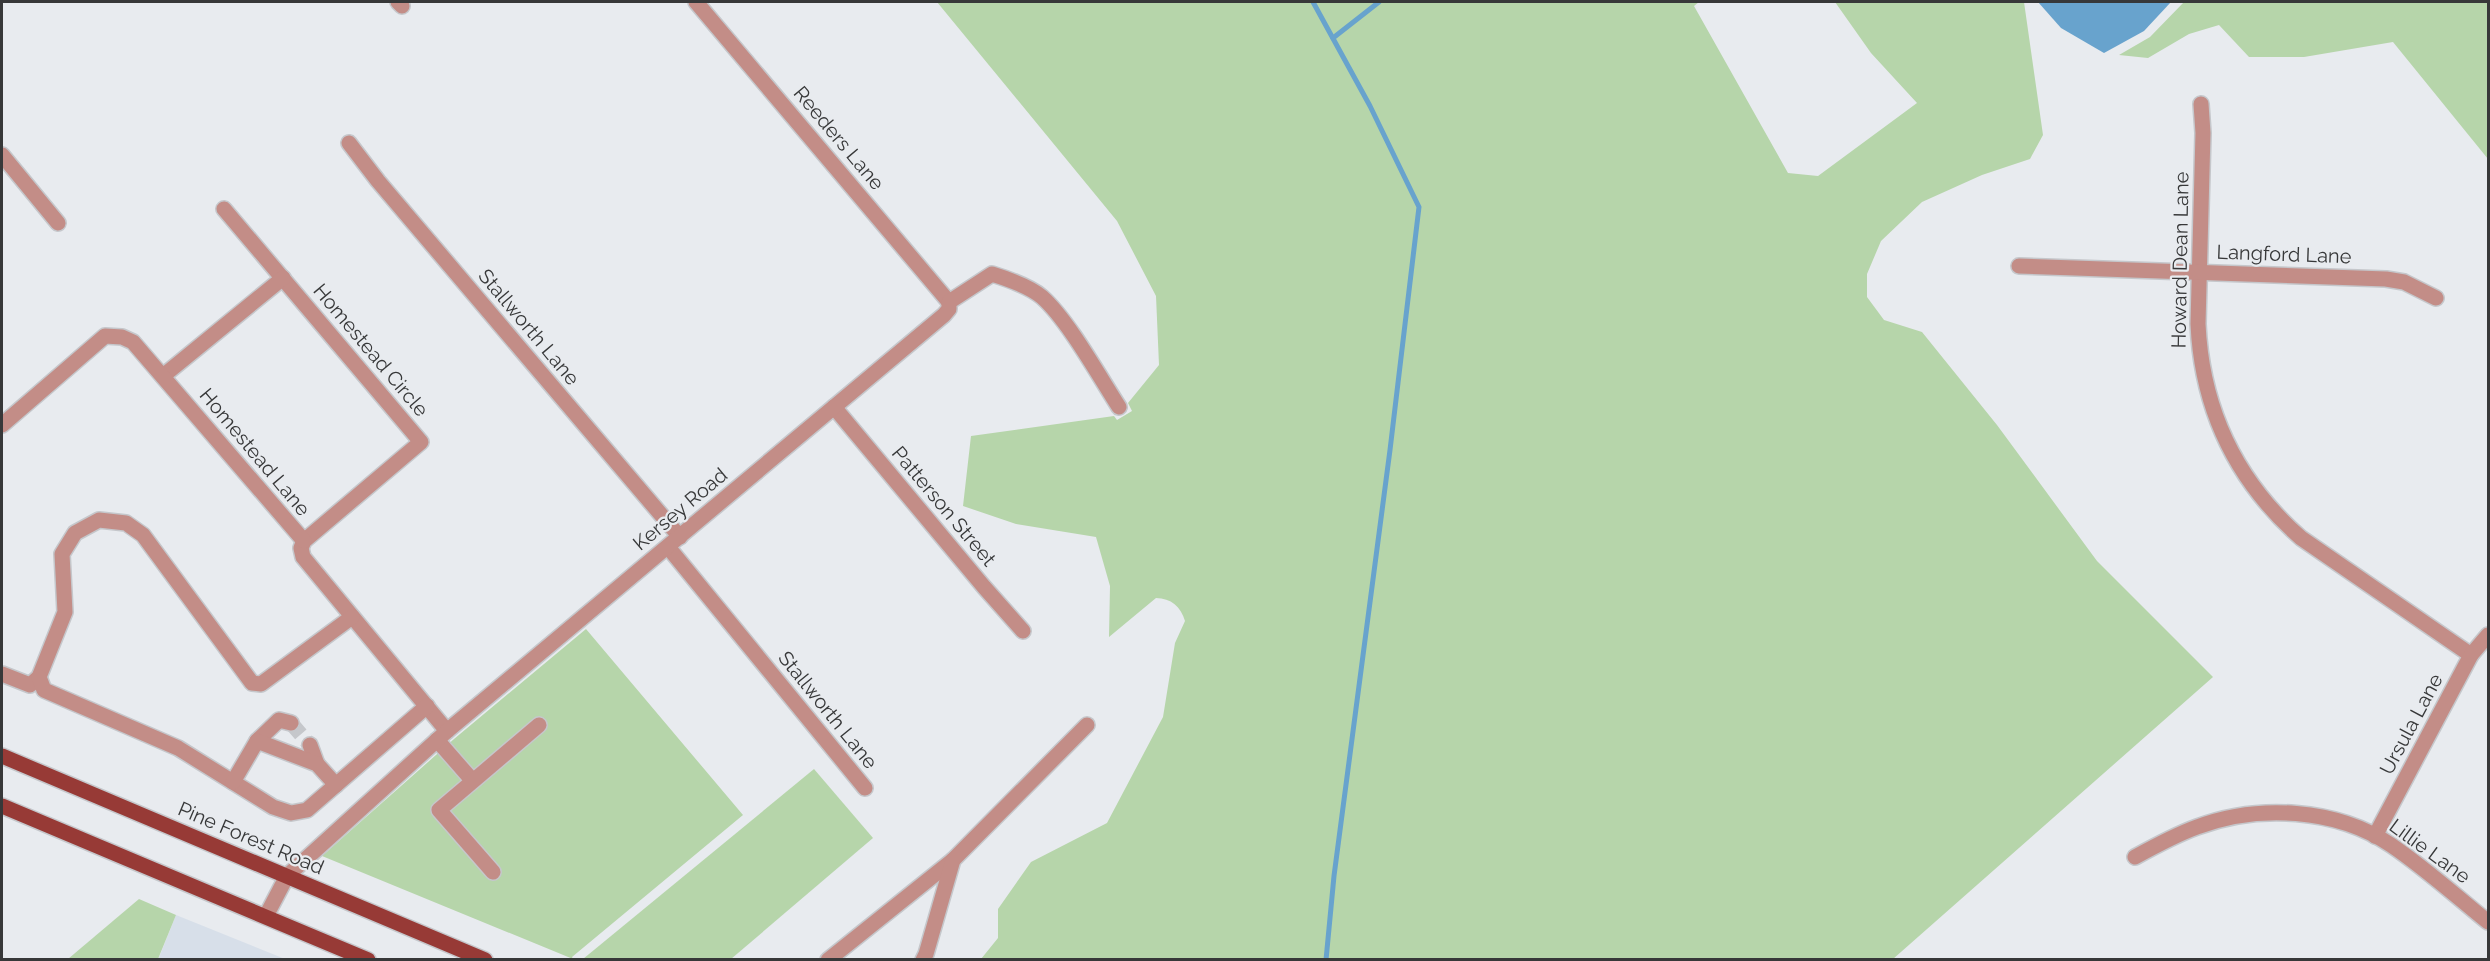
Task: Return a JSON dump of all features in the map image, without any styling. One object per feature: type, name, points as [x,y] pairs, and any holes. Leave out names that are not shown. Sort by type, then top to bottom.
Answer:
[{"type":"main road","name":"Pine Forest Road","points":[[2,756],[485,960]]},
{"type":"main road","points":[[2,806],[368,960]]},
{"type":"street","name":"Reeders Lane","points":[[696,2],[949,302]]},
{"type":"street","name":"Howard Dean Lane","points":[[2201,104],[2203,133],[2198,324],[2202,374],[2214,414],[2223,434],[2255,490],[2274,513],[2301,538],[2471,655]]},
{"type":"street","name":"Stallworth Lane","points":[[349,143],[378,181],[680,537]]},
{"type":"street","points":[[2,155],[58,223]]},
{"type":"street","name":"Homestead Circle","points":[[225,209],[421,442],[304,542]]},
{"type":"street","name":"Langford Lane","points":[[2019,266],[2386,279],[2404,282],[2436,298]]},
{"type":"street","name":"Kersey Road","points":[[266,916],[286,876],[442,735],[944,315],[949,309],[949,302],[992,274],[1010,279],[1041,296],[1065,324],[1119,407]]},
{"type":"street","points":[[163,376],[283,278]]},
{"type":"street","name":"Homestead Lane","points":[[2,425],[105,336],[122,337],[134,342],[304,542],[301,548],[303,557],[427,706],[442,735],[472,780]]},
{"type":"street","name":"Patterson Street","points":[[834,407],[1023,631]]},
{"type":"street","points":[[2,674],[30,685],[39,677],[65,612],[62,554],[75,533],[99,520],[126,523],[143,535],[252,683],[261,684],[352,617]]},
{"type":"street","name":"Stallworth Lane","points":[[668,547],[865,788]]},
{"type":"street","name":"Ursula Lane","points":[[2375,836],[2471,655],[2488,635]]},
{"type":"street","points":[[39,677],[44,690],[160,739],[273,807],[291,813],[308,810],[427,706]]},
{"type":"street","points":[[233,782],[257,741],[279,720],[291,723]]},
{"type":"street","points":[[828,960],[953,860],[1087,724]]},
{"type":"street","points":[[492,872],[439,810],[538,725]]},
{"type":"street","points":[[257,741],[317,764]]},
{"type":"street","points":[[310,745],[317,764],[336,785]]},
{"type":"street","name":"Lillie Lane","points":[[2135,857],[2196,827],[2236,816],[2277,813],[2318,817],[2347,825],[2391,845],[2488,922]]},
{"type":"street","points":[[922,960],[926,954],[953,860]]},
{"type":"shaded area","points":[[176,915],[285,959],[158,960]]},
{"type":"green space","points":[[937,2],[1699,2],[1694,6],[1788,173],[1818,176],[1917,103],[1871,53],[1835,2],[2024,2],[2043,135],[2030,159],[1982,175],[1922,202],[1881,241],[1867,274],[1867,297],[1884,320],[1922,332],[1997,425],[2097,561],[2213,677],[1893,959],[981,959],[998,938],[998,909],[1031,862],[1107,823],[1163,717],[1175,643],[1185,621],[1175,604],[1156,598],[1109,637],[1110,586],[1096,537],[1016,524],[963,506],[971,436],[1114,416],[1117,420],[1132,411],[1128,403],[1159,365],[1156,296],[1117,221]]},
{"type":"green space","points":[[2184,2],[2488,2],[2488,159],[2393,42],[2304,57],[2249,57],[2219,25],[2189,34],[2148,58],[2119,55],[2150,37]]},
{"type":"green space","points":[[586,629],[743,815],[572,957],[573,959],[322,856],[454,739]]},
{"type":"green space","points":[[814,769],[873,838],[731,959],[583,959]]},
{"type":"green space","points":[[139,899],[176,915],[158,959],[68,959]]},
{"type":"water","points":[[2038,2],[2171,2],[2144,31],[2104,53],[2061,28]]},
{"type":"waterway","points":[[1313,2],[1370,106],[1419,207],[1390,450],[1334,876],[1326,960]]},
{"type":"waterway","points":[[1333,38],[1379,2]]},
{"type":"tunnel","points":[[291,723],[310,745]]}]
